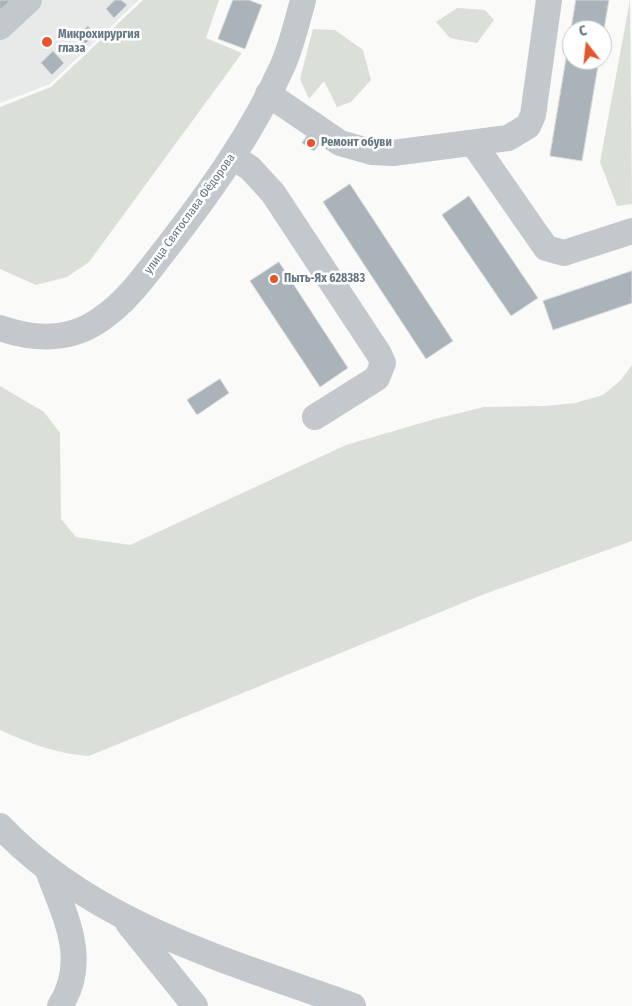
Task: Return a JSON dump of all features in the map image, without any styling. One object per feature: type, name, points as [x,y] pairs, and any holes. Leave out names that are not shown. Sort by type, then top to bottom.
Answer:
[{"type":"street","points":[[0,27],[29,0]]},
{"type":"street","name":"улица Святослава Фёдорова","points":[[0,328],[19,335],[46,338],[75,332],[101,320],[122,302],[197,208],[233,157],[283,64],[303,0]]},
{"type":"street","points":[[268,94],[340,143],[355,149],[393,153],[508,138],[528,126],[534,115],[549,0]]},
{"type":"street","points":[[473,143],[546,248],[564,253],[632,231]]},
{"type":"street","points":[[233,157],[250,168],[272,193],[379,354],[383,364],[377,378],[315,417]]},
{"type":"street","points":[[0,826],[47,868],[90,898],[124,918],[173,940],[353,1006]]},
{"type":"street","points":[[47,868],[67,922],[74,949],[75,969],[68,993],[60,1006]]},
{"type":"street","points":[[124,918],[195,1006]]},
{"type":"shaded area","name":"Микрохирургия глаза","points":[[0,0],[139,0],[50,84],[0,103]]},
{"type":"shaded area","points":[[143,0],[219,0],[206,38],[242,53],[89,262],[67,277],[36,285],[0,269],[0,107],[51,87]]},
{"type":"shaded area","points":[[630,0],[632,204],[617,206],[600,162]]},
{"type":"shaded area","points":[[457,8],[485,10],[494,20],[477,43],[450,38],[436,22]]},
{"type":"shaded area","points":[[313,29],[335,30],[363,50],[371,80],[351,102],[337,107],[324,81],[309,99],[300,79]]},
{"type":"shaded area","points":[[632,365],[632,541],[482,595],[89,756],[43,747],[0,730],[0,386],[44,412],[60,433],[61,519],[76,537],[130,545],[346,445],[484,407],[546,406],[575,403],[603,395],[621,380]]},
{"type":"building","points":[[0,0],[18,0],[0,17]]},
{"type":"building","points":[[115,0],[121,0],[127,5],[114,18],[106,9]]},
{"type":"building","points":[[233,0],[249,0],[262,5],[245,49],[218,39]]},
{"type":"building","points":[[576,0],[609,0],[606,20],[573,20]]},
{"type":"building","points":[[88,26],[96,34],[83,46],[75,38]]},
{"type":"building","points":[[53,51],[64,63],[52,75],[41,63]]},
{"type":"building","points":[[564,70],[597,70],[582,161],[550,156]]},
{"type":"building","name":"Ремонт обуви","points":[[308,135],[320,143],[314,151],[302,143]]},
{"type":"building","points":[[350,184],[453,341],[426,359],[323,202]]},
{"type":"building","points":[[469,196],[538,298],[511,316],[442,215]]},
{"type":"building","points":[[279,262],[348,368],[320,387],[250,281]]},
{"type":"building","points":[[632,271],[632,303],[553,330],[543,301]]},
{"type":"building","points":[[220,379],[229,393],[197,415],[187,400]]},
{"type":"place","name":"Микрохирургия глаза","points":[[47,42]]},
{"type":"place","name":"Ремонт обуви","points":[[311,143]]},
{"type":"place","name":"Пыть-Ях 628383","points":[[274,279]]}]
